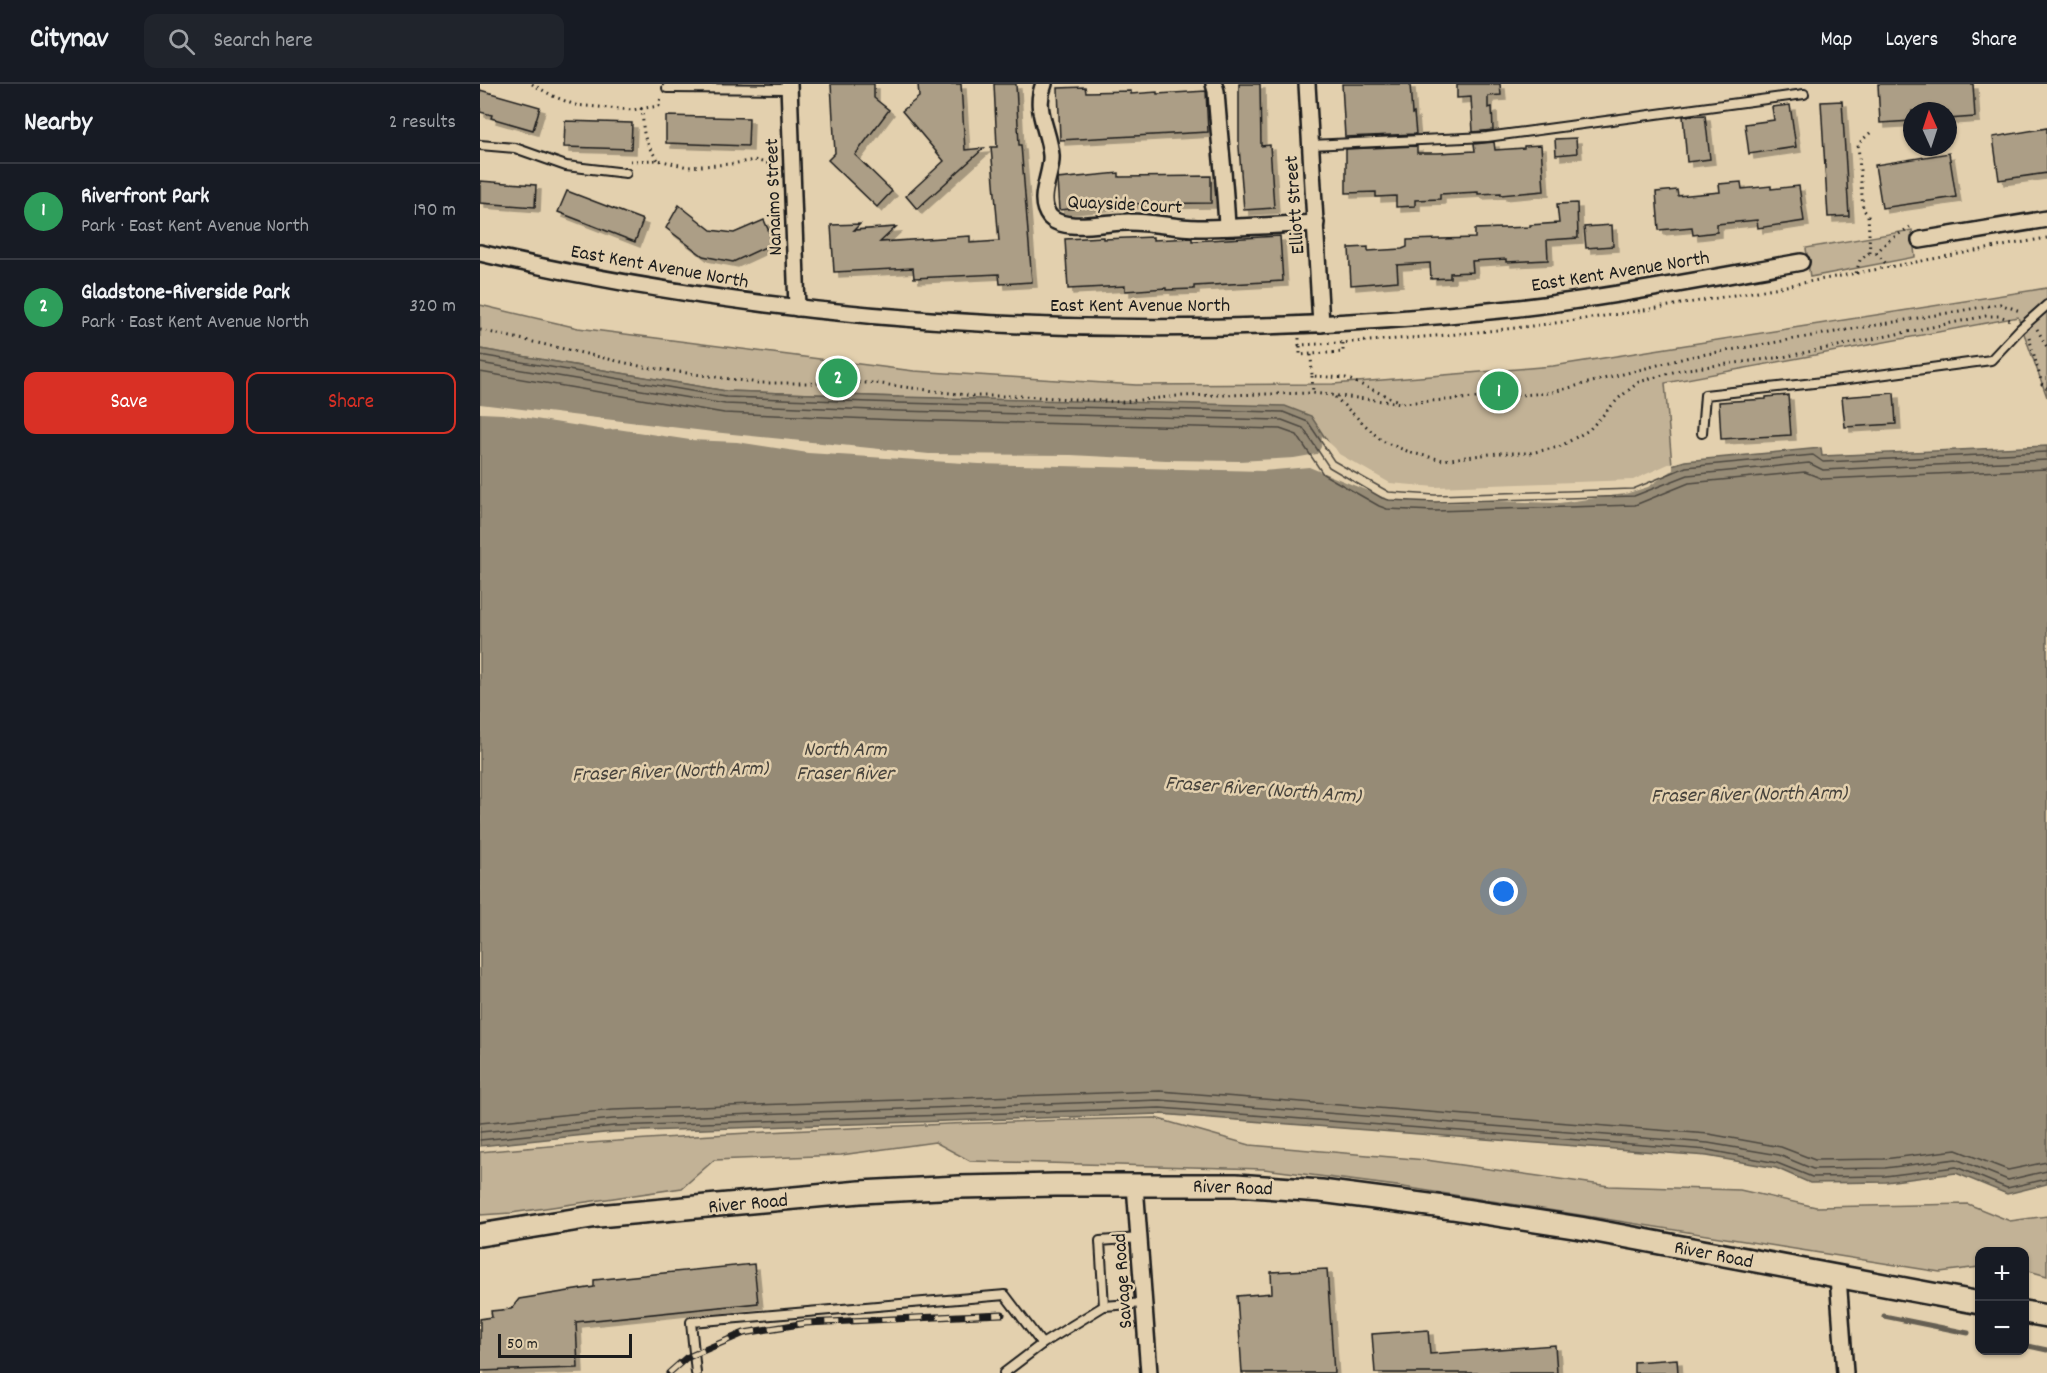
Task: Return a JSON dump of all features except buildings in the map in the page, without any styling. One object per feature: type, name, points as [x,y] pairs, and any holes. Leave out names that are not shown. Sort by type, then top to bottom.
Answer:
[{"type":"street","name":"Quayside Court","points":[[1044,84],[1040,99],[1041,112],[1052,157],[1045,195],[1046,210],[1050,217],[1072,225],[1130,222],[1196,228],[1316,223]]},
{"type":"street","points":[[1214,84],[1220,153],[1224,168],[1227,227]]},
{"type":"street","name":"Elliott Street","points":[[1307,84],[1321,324]]},
{"type":"street","name":"Nanaimo Street","points":[[789,87],[797,308]]},
{"type":"street","points":[[1920,240],[2047,219]]},
{"type":"street","name":"East Kent Avenue North","points":[[480,253],[589,275],[797,308],[952,323],[1116,327],[1321,324],[1545,304],[1801,262]]},
{"type":"street","name":"Savage Road","points":[[1135,1185],[1149,1373]]},
{"type":"street","name":"River Road","points":[[480,1235],[598,1216],[860,1192],[959,1187],[1236,1185],[1321,1191],[1580,1228],[1975,1302]]},
{"type":"street","points":[[1838,1277],[1845,1373]]},
{"type":"street","points":[[2029,1312],[2047,1316]]},
{"type":"lane","points":[[667,88],[789,87]]},
{"type":"lane","points":[[1310,145],[1486,137],[1804,94]]},
{"type":"lane","points":[[480,145],[515,148],[566,166],[626,172]]},
{"type":"lane","points":[[1702,433],[1706,395],[1991,360],[2047,305]]},
{"type":"lane","points":[[1104,1306],[1100,1241],[1139,1238]]},
{"type":"lane","points":[[696,1373],[691,1322],[993,1296],[1005,1295],[1042,1344]]},
{"type":"lane","points":[[1004,1373],[1042,1344],[1104,1306],[1144,1303]]},
{"type":"path","points":[[532,84],[575,105],[632,110],[659,106],[667,88]]},
{"type":"path","points":[[640,108],[644,118],[643,130],[648,146],[658,160]]},
{"type":"path","points":[[1870,132],[1858,144],[1863,208],[1869,215],[1870,253]]},
{"type":"path","points":[[626,172],[627,162],[658,160],[688,168],[754,160],[774,165]]},
{"type":"path","points":[[1796,283],[2047,238]]},
{"type":"path","points":[[1856,273],[1860,260],[1870,253],[1876,253],[1889,267]]},
{"type":"path","points":[[480,330],[644,367],[759,382],[874,383],[973,396],[1022,396],[1122,402],[1178,396],[1313,393],[1401,403],[1549,393],[1689,357],[2000,304],[2016,309],[2030,320],[2047,347]]},
{"type":"path","points":[[1334,396],[1382,441],[1412,453],[1443,460],[1498,453],[1530,453],[1559,447],[1589,430],[1619,398],[1638,382],[1680,370],[1784,357],[1986,316],[1999,316],[2011,321],[2029,338],[2042,384],[2047,388]]},
{"type":"path","points":[[1299,337],[1299,345],[1300,354],[1343,352],[1342,343],[1299,345]]},
{"type":"path","points":[[1311,354],[1313,393]]},
{"type":"path","points":[[1312,376],[1346,378],[1401,403]]},
{"type":"shaded area","points":[[1912,230],[1915,257],[1810,277],[1806,248]]},
{"type":"shaded area","points":[[2047,288],[2047,397],[2018,317],[1665,383],[1672,465],[1633,483],[1435,489],[1389,486],[704,394],[899,397],[726,391],[480,349],[480,305],[578,328],[914,371],[1136,385],[1333,384],[1553,366]]},
{"type":"shaded area","points":[[1155,1118],[1250,1145],[1426,1160],[1609,1186],[1740,1190],[1816,1207],[1968,1204],[2010,1221],[2047,1216],[2047,1276],[2029,1271],[2029,1247],[1975,1247],[1975,1268],[1940,1272],[1397,1186],[1264,1169],[970,1161],[935,1142],[841,1155],[714,1160],[682,1188],[511,1213],[480,1215],[480,1152],[817,1129]]},
{"type":"water","name":"North Arm Fraser River","points":[[480,349],[726,391],[1285,406],[1311,416],[1337,456],[1389,486],[1435,489],[1633,483],[1685,461],[1821,448],[1822,456],[2047,446],[2047,1184],[2007,1194],[1956,1173],[1886,1182],[1810,1183],[1776,1168],[1707,1156],[1160,1114],[614,1132],[480,1146]]},
{"type":"pier","points":[[480,404],[713,432],[929,454],[1071,455],[1239,461],[1294,458],[1317,454],[1321,447],[1322,436],[1339,454],[1390,483],[1435,487],[1633,480],[1673,462],[1673,470],[1648,487],[1625,494],[1559,503],[1494,501],[1441,503],[1390,500],[1309,467],[1263,471],[979,464],[808,453],[737,442],[690,440],[617,429],[605,430],[503,414],[480,413]]},
{"type":"waterway","points":[[1884,1316],[1968,1333]]},
{"type":"waterway","points":[[2029,1346],[2047,1350]]},
{"type":"railway","points":[[669,1373],[686,1358],[744,1333],[806,1323],[1002,1314]]},
{"type":"place","name":"Gladstone-Riverside Park","points":[[838,378]]},
{"type":"place","name":"Riverfront Park","points":[[1499,391]]},
{"type":"water label","name":"Fraser River (North Arm)","points":[[670,770]]},
{"type":"water label","name":"Fraser River (North Arm)","points":[[1263,788]]},
{"type":"water label","name":"Fraser River (North Arm)","points":[[1749,793]]}]
